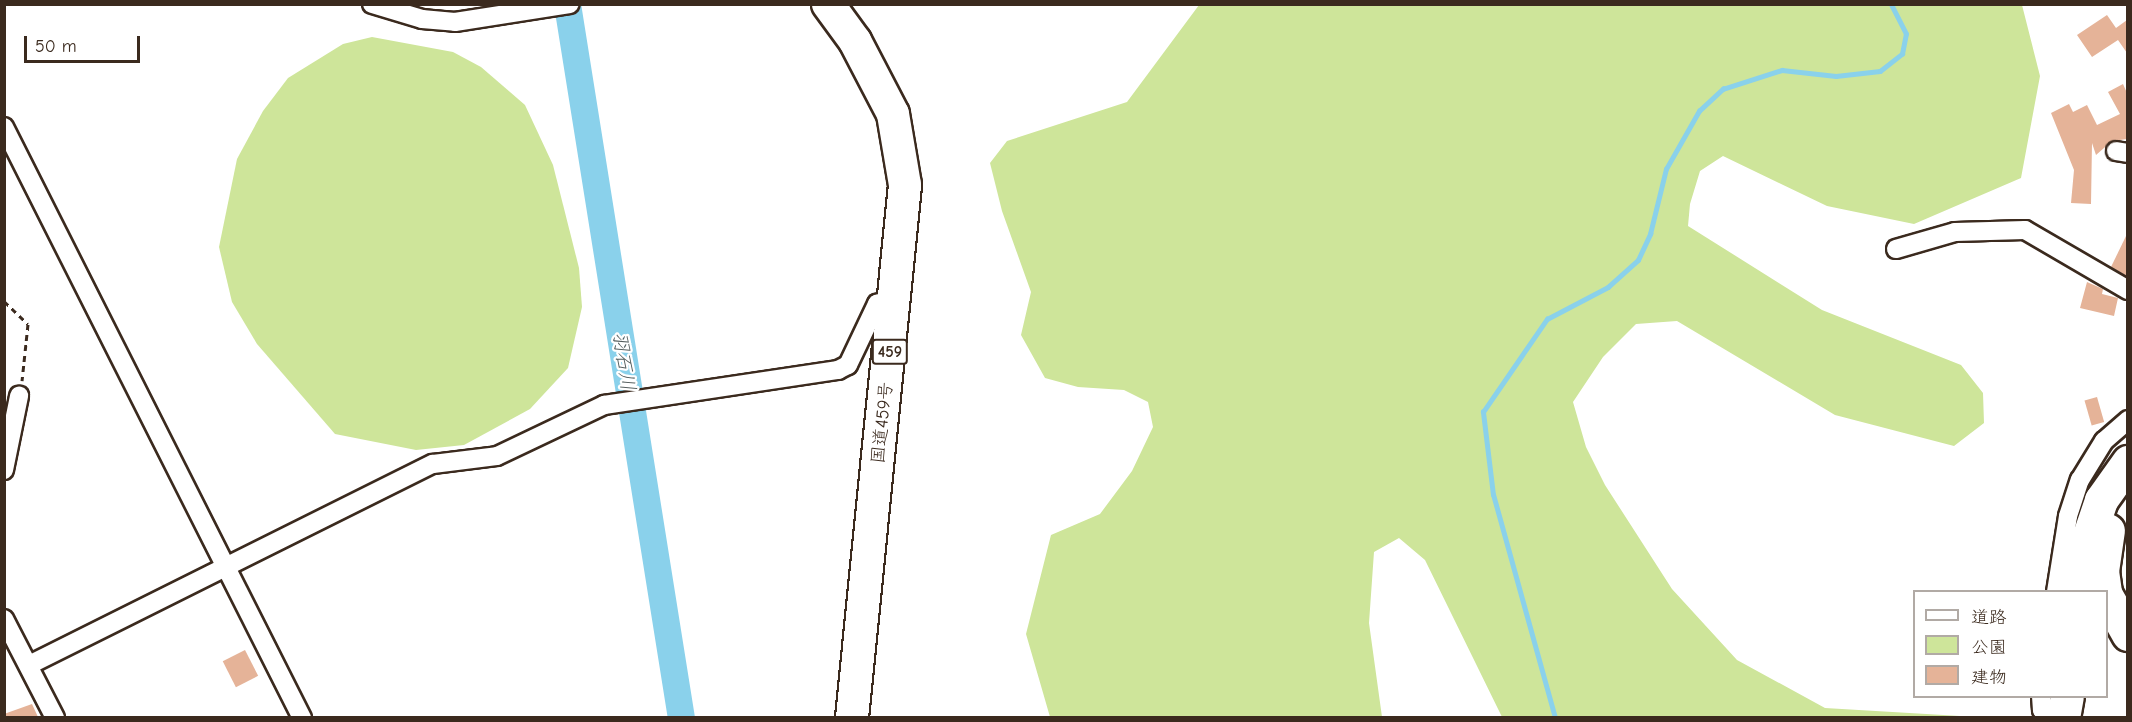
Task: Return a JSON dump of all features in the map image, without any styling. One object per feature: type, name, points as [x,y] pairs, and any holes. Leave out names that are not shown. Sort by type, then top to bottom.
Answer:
[{"type":"highway","name":"国道459号","points":[[828,4],[877,77],[893,114],[903,152],[904,217],[852,717]]},
{"type":"highway","points":[[2078,590],[2084,550],[2098,509],[2127,462]]},
{"type":"highway","points":[[2106,590],[2106,539],[2127,487]]},
{"type":"highway","points":[[2108,597],[2127,634]]},
{"type":"highway","points":[[2063,717],[2067,698]]},
{"type":"street","points":[[372,4],[422,19],[455,22],[555,6]]},
{"type":"street","points":[[4,127],[302,717]]},
{"type":"street","points":[[1896,249],[1955,232],[2025,230],[2127,290]]},
{"type":"street","points":[[28,665],[403,476],[460,458],[497,456],[604,405],[838,370],[848,365],[877,304],[896,299]]},
{"type":"street","points":[[4,470],[19,396]]},
{"type":"street","points":[[2056,590],[2068,516],[2080,480],[2104,441],[2127,420]]},
{"type":"street","points":[[4,619],[56,717]]},
{"type":"street","points":[[2041,698],[2042,710],[2053,717]]},
{"type":"path","points":[[4,301],[28,324],[29,345],[19,396]]},
{"type":"green space","points":[[1199,5],[2022,5],[2040,76],[2021,178],[1914,224],[1827,206],[1723,156],[1700,171],[1690,204],[1688,226],[1822,310],[1961,365],[1983,393],[1984,423],[1954,446],[1835,415],[1677,321],[1636,324],[1603,357],[1573,402],[1586,447],[1605,485],[1672,589],[1737,660],[1825,708],[1977,717],[1502,717],[1425,560],[1399,538],[1374,552],[1369,623],[1382,717],[1050,717],[1026,634],[1051,535],[1100,514],[1132,471],[1153,427],[1148,402],[1124,390],[1078,387],[1045,378],[1021,335],[1031,292],[1002,211],[990,163],[1007,141],[1127,102]]},
{"type":"green space","points":[[372,37],[453,52],[481,67],[525,105],[553,165],[579,268],[582,307],[568,368],[530,409],[464,445],[416,450],[335,434],[257,344],[232,302],[219,247],[237,159],[263,111],[288,78],[343,44]]},
{"type":"building","points":[[2107,15],[2116,28],[2127,20],[2127,53],[2118,40],[2092,57],[2077,35]]},
{"type":"building","points":[[2123,84],[2127,93],[2127,139],[2112,141],[2096,155],[2092,143],[2091,204],[2071,203],[2074,170],[2051,113],[2069,104],[2073,112],[2087,105],[2097,125],[2120,114],[2108,92]]},
{"type":"building","points":[[2127,234],[2127,276],[2111,267]]},
{"type":"building","points":[[2087,282],[2103,289],[2102,294],[2118,298],[2114,316],[2080,308]]},
{"type":"building","points":[[2097,397],[2104,422],[2092,426],[2085,401]]},
{"type":"building","points":[[245,650],[258,676],[236,687],[223,661]]},
{"type":"building","points":[[32,704],[38,717],[4,717],[4,714]]},
{"type":"waterway","name":"羽石川","points":[[567,4],[681,718]]},
{"type":"waterway","points":[[1555,718],[1493,495],[1483,412],[1547,319],[1608,287],[1638,260],[1650,234],[1666,169],[1699,111],[1723,89],[1782,70],[1836,76],[1880,71],[1902,54],[1906,34],[1891,4]]}]
